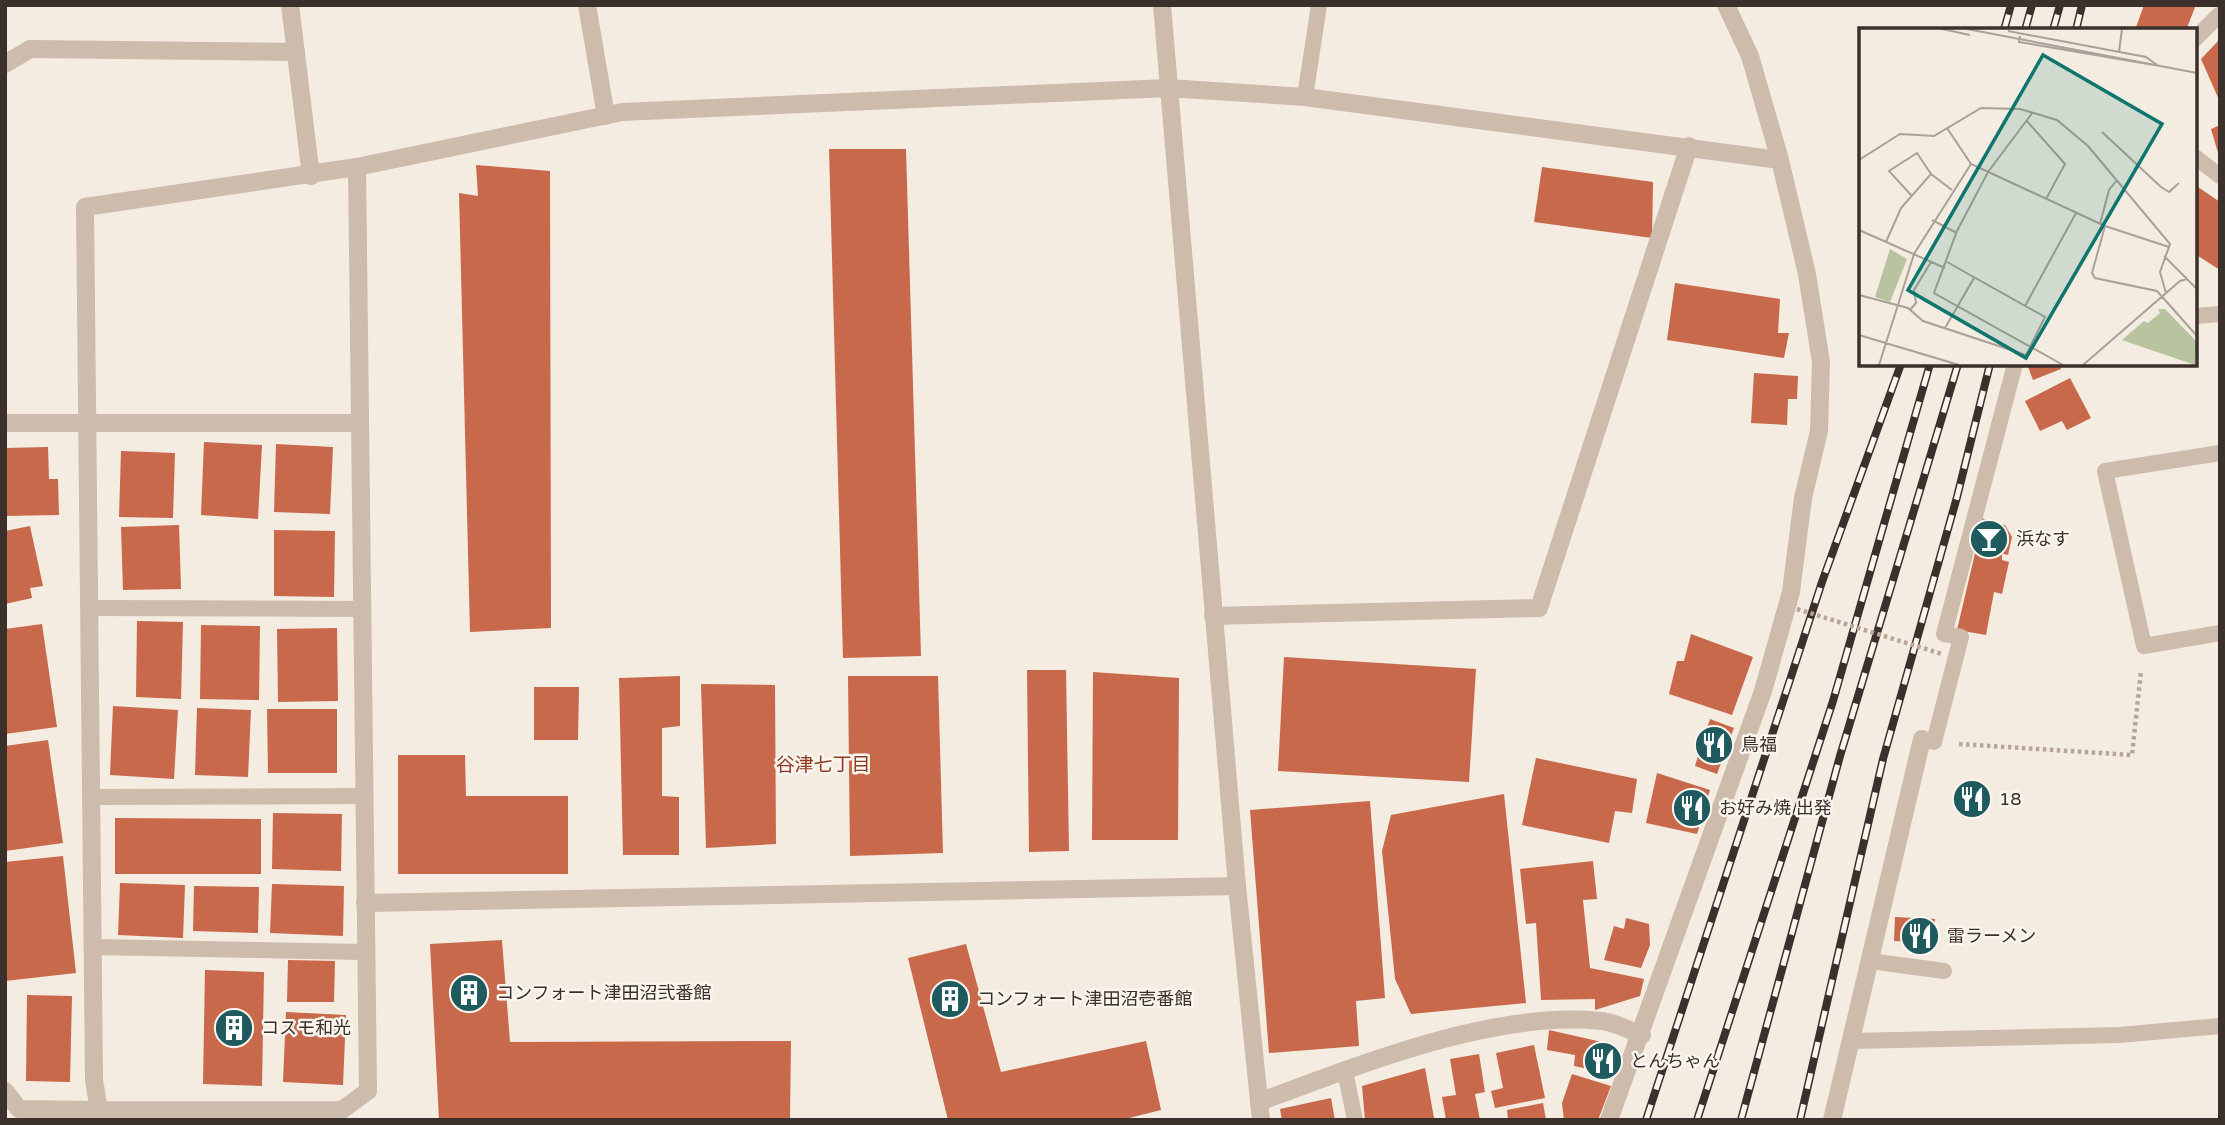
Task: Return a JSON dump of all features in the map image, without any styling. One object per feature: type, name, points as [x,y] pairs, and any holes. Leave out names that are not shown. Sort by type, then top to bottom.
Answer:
[{"type":"street","points":[[290,5],[311,176]]},
{"type":"street","points":[[587,5],[606,116]]},
{"type":"street","points":[[1162,5],[1213,616],[1260,1111],[1345,1071],[1407,1049],[1535,1021],[1604,1021],[1642,1035]]},
{"type":"street","points":[[1609,1120],[1642,1035],[1763,691],[1791,592],[1803,498],[1819,430],[1821,362],[1807,274],[1780,160],[1750,56],[1726,5]]},
{"type":"street","points":[[5,64],[30,49],[296,52]]},
{"type":"street","points":[[100,1115],[94,1080],[85,207],[311,176],[622,112],[1168,88],[1305,97],[1780,160]]},
{"type":"street","points":[[1213,616],[1539,608],[1689,146]]},
{"type":"street","points":[[5,1091],[19,1109],[100,1115],[342,1110],[368,1091],[357,167]]},
{"type":"street","points":[[5,423],[360,424]]},
{"type":"street","points":[[1832,1120],[1870,961],[1928,740]]},
{"type":"street","points":[[365,903],[1237,886]]},
{"type":"lane","points":[[1305,97],[1319,5]]},
{"type":"lane","points":[[2197,37],[2220,14]]},
{"type":"lane","points":[[2197,159],[2220,176]]},
{"type":"lane","points":[[2197,316],[2220,314]]},
{"type":"lane","points":[[1928,740],[1961,637],[1944,634],[2014,366]]},
{"type":"lane","points":[[2220,453],[2105,471],[2144,646],[2220,634]]},
{"type":"lane","points":[[90,608],[362,609]]},
{"type":"lane","points":[[93,797],[364,796]]},
{"type":"lane","points":[[92,947],[365,952]]},
{"type":"lane","points":[[1870,961],[1944,971]]},
{"type":"lane","points":[[1851,1041],[2119,1035],[2220,1026]]},
{"type":"lane","points":[[1345,1071],[1355,1120]]},
{"type":"path","points":[[1797,609],[1942,653]]},
{"type":"path","points":[[1928,740],[2132,755],[2144,646]]},
{"type":"building","points":[[2144,5],[2196,5],[2187,28],[2136,28]]},
{"type":"building","points":[[2220,39],[2220,102],[2201,59]]},
{"type":"building","points":[[2220,125],[2220,156],[2219,156],[2211,129]]},
{"type":"building","points":[[829,149],[906,149],[921,656],[843,658]]},
{"type":"building","points":[[476,165],[550,171],[551,628],[470,632],[459,193],[478,196]]},
{"type":"building","points":[[1542,167],[1653,182],[1652,238],[1534,222]]},
{"type":"building","points":[[2197,186],[2220,202],[2220,270],[2197,255]]},
{"type":"building","points":[[1675,283],[1780,299],[1778,333],[1789,333],[1784,358],[1667,340]]},
{"type":"building","points":[[2028,366],[2060,366],[2061,369],[2033,380]]},
{"type":"building","points":[[1754,373],[1798,376],[1797,399],[1788,399],[1787,425],[1751,423]]},
{"type":"building","points":[[2070,378],[2091,418],[2067,430],[2062,421],[2040,431],[2025,401]]},
{"type":"building","points":[[204,442],[262,445],[258,519],[201,515]]},
{"type":"building","points":[[276,444],[333,447],[330,514],[274,512]]},
{"type":"building","points":[[48,447],[49,479],[58,479],[59,515],[5,516],[5,448]]},
{"type":"building","points":[[121,451],[175,453],[173,518],[119,517]]},
{"type":"building","points":[[1981,518],[2005,525],[2012,537],[2008,555],[1975,547]]},
{"type":"building","points":[[179,525],[181,589],[123,590],[121,527]]},
{"type":"building","points":[[30,526],[43,586],[30,588],[32,598],[5,604],[5,531]]},
{"type":"building","points":[[274,530],[335,531],[334,597],[274,596]]},
{"type":"building","points":[[1976,549],[2002,554],[2002,560],[2009,562],[2002,594],[1994,592],[1986,635],[1957,630]]},
{"type":"building","points":[[137,621],[183,622],[181,699],[136,697]]},
{"type":"building","points":[[42,624],[57,727],[5,734],[5,629]]},
{"type":"building","points":[[201,625],[260,626],[259,700],[200,699]]},
{"type":"building","points":[[337,628],[338,701],[278,702],[277,629]]},
{"type":"building","points":[[1691,634],[1753,657],[1732,715],[1669,694],[1677,661],[1684,661]]},
{"type":"building","points":[[1284,657],[1476,669],[1469,782],[1278,771]]},
{"type":"building","points":[[1027,670],[1066,670],[1069,851],[1029,852]]},
{"type":"building","points":[[1093,672],[1179,678],[1178,840],[1092,840]]},
{"type":"building","points":[[680,676],[680,726],[662,728],[662,796],[679,797],[679,855],[623,855],[619,678]]},
{"type":"building","points":[[848,676],[938,676],[943,853],[850,856]]},
{"type":"building","points":[[701,684],[775,685],[776,844],[706,848]]},
{"type":"building","points":[[534,687],[579,687],[578,740],[534,740]]},
{"type":"building","points":[[113,706],[178,710],[174,779],[110,775]]},
{"type":"building","points":[[197,708],[251,710],[248,777],[195,775]]},
{"type":"building","points":[[267,709],[337,709],[337,773],[268,773]]},
{"type":"building","points":[[1710,719],[1734,728],[1717,774],[1695,766]]},
{"type":"building","points":[[48,740],[63,843],[5,851],[5,746]]},
{"type":"building","points":[[398,755],[465,755],[466,796],[568,796],[568,874],[398,874]]},
{"type":"building","points":[[1536,758],[1637,779],[1632,813],[1615,811],[1609,843],[1522,825]]},
{"type":"building","points":[[1657,773],[1710,790],[1697,834],[1646,823]]},
{"type":"building","points":[[1504,794],[1526,1003],[1411,1014],[1395,979],[1382,851],[1391,815]]},
{"type":"building","points":[[1370,801],[1385,998],[1356,1001],[1359,1046],[1269,1053],[1250,810]]},
{"type":"building","points":[[273,813],[342,814],[341,871],[272,869]]},
{"type":"building","points":[[115,818],[261,819],[261,874],[115,874]]},
{"type":"building","points":[[63,856],[76,973],[5,981],[5,862]]},
{"type":"building","points":[[1593,861],[1597,899],[1583,900],[1590,968],[1644,979],[1640,996],[1595,1010],[1595,999],[1541,1000],[1536,923],[1526,924],[1520,869]]},
{"type":"building","points":[[120,883],[185,885],[183,938],[118,935]]},
{"type":"building","points":[[272,884],[344,886],[343,936],[270,933]]},
{"type":"building","points":[[194,886],[259,887],[258,933],[193,931]]},
{"type":"building","points":[[1895,917],[1935,919],[1933,943],[1894,941]]},
{"type":"building","points":[[1626,918],[1649,924],[1650,945],[1641,968],[1604,960],[1614,926],[1624,929]]},
{"type":"building","name":"コンフォート津田沼弐番館","points":[[502,940],[510,1042],[791,1041],[790,1118],[439,1120],[430,944]]},
{"type":"building","name":"コンフォート津田沼壱番館","points":[[966,944],[1001,1072],[1146,1041],[1161,1110],[1121,1120],[948,1120],[908,958]]},
{"type":"building","points":[[288,960],[335,961],[334,1002],[287,1002]]},
{"type":"building","name":"コスモ和光","points":[[205,970],[264,972],[262,1086],[203,1084]]},
{"type":"building","points":[[27,995],[72,996],[70,1082],[26,1081]]},
{"type":"building","points":[[286,1012],[346,1015],[343,1085],[283,1082]]},
{"type":"building","points":[[1549,1030],[1615,1045],[1612,1074],[1574,1066],[1575,1055],[1547,1050]]},
{"type":"building","points":[[1534,1045],[1545,1098],[1495,1108],[1491,1091],[1503,1088],[1496,1053]]},
{"type":"building","points":[[1479,1054],[1485,1092],[1475,1094],[1480,1120],[1446,1120],[1442,1097],[1456,1095],[1450,1059]]},
{"type":"building","points":[[1425,1068],[1434,1118],[1365,1120],[1362,1086]]},
{"type":"building","points":[[1572,1074],[1611,1086],[1598,1120],[1564,1120],[1562,1103]]},
{"type":"building","points":[[1331,1098],[1335,1120],[1282,1120],[1280,1109]]},
{"type":"building","points":[[1543,1103],[1546,1120],[1508,1120],[1507,1110]]},
{"type":"railway","points":[[2005,28],[2011,5]]},
{"type":"railway","points":[[2026,28],[2032,5]]},
{"type":"railway","points":[[2054,28],[2060,5]]},
{"type":"railway","points":[[2076,28],[2082,5]]},
{"type":"railway","points":[[1646,1120],[1822,582],[1900,366]]},
{"type":"railway","points":[[1697,1120],[1833,701],[1929,366]]},
{"type":"railway","points":[[1741,1120],[1840,756],[1957,366]]},
{"type":"railway","points":[[1800,1120],[1883,759],[1957,497],[1990,366]]},
{"type":"place","name":"浜なす","points":[[1989,539]]},
{"type":"place","name":"鳥福","points":[[1714,745]]},
{"type":"place","name":"18","points":[[1972,799]]},
{"type":"place","name":"お好み焼 出発","points":[[1692,808]]},
{"type":"place","name":"雷ラーメン","points":[[1920,936]]},
{"type":"place","name":"コンフォート津田沼弐番館","points":[[469,993]]},
{"type":"place","name":"コンフォート津田沼壱番館","points":[[950,999]]},
{"type":"place","name":"コスモ和光","points":[[234,1028]]},
{"type":"place","name":"とんちゃん","points":[[1603,1061]]},
{"type":"district","name":"谷津七丁目","points":[[823,764]]}]
